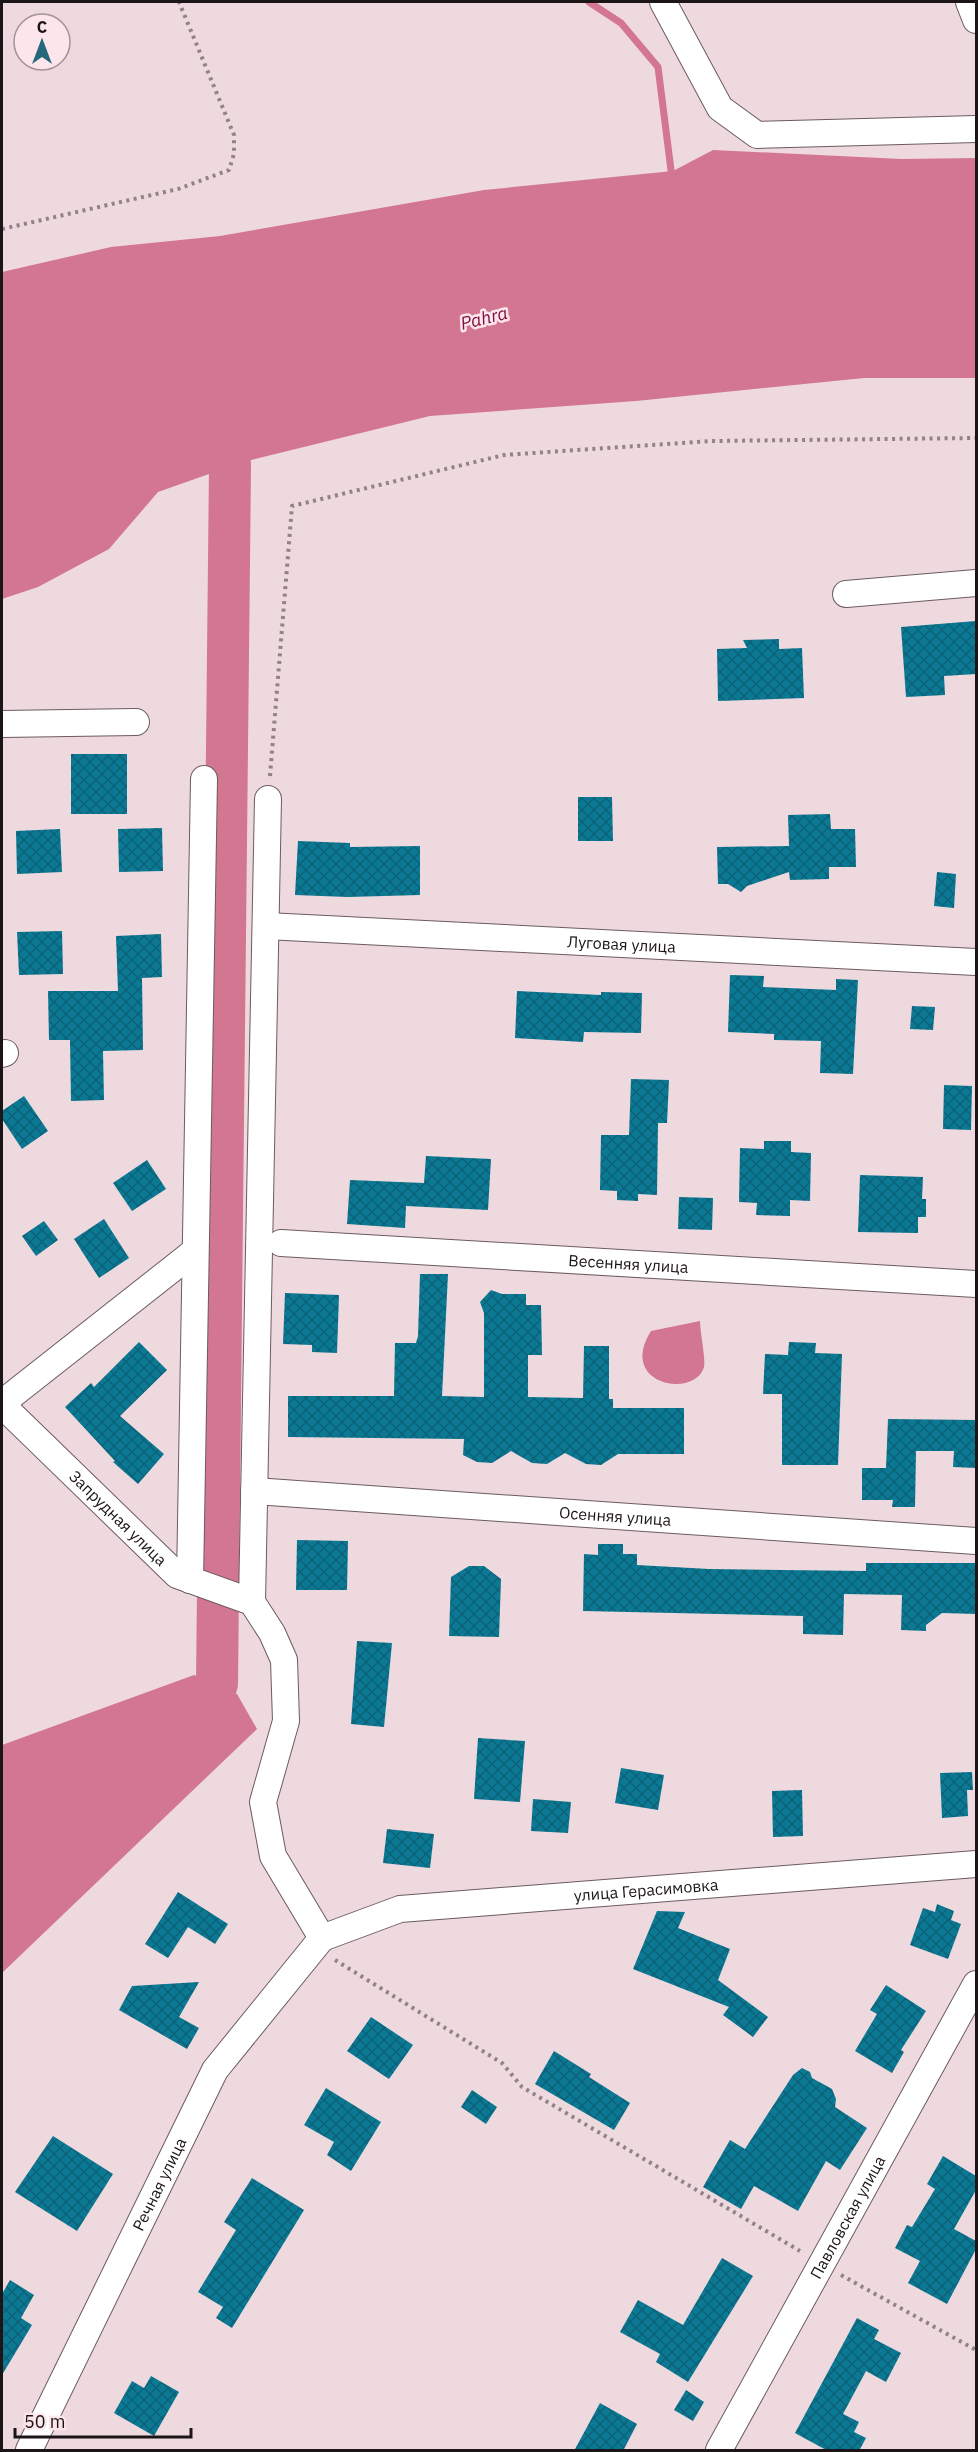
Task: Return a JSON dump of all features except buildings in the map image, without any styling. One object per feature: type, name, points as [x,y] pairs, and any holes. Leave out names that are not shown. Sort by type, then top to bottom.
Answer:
[{"type":"street","points":[[663,2],[720,108],[757,135],[976,129]]},
{"type":"street","points":[[969,2],[976,20]]},
{"type":"street","points":[[846,594],[976,583]]},
{"type":"street","points":[[2,724],[136,722]]},
{"type":"street","points":[[189,1580],[204,779]]},
{"type":"street","points":[[268,799],[252,1602],[272,1633],[284,1660],[286,1721],[263,1802],[273,1856],[318,1942]]},
{"type":"street","name":"Луговая улица","points":[[266,926],[976,962]]},
{"type":"street","name":"Весенняя улица","points":[[281,1243],[976,1284]]},
{"type":"street","points":[[2,1404],[195,1251]]},
{"type":"street","name":"Запрудная улица","points":[[2,1404],[177,1575],[252,1602]]},
{"type":"street","name":"Осенняя улица","points":[[254,1491],[976,1541]]},
{"type":"street","name":"улица Герасимовка","points":[[318,1942],[400,1909],[976,1864]]},
{"type":"street","name":"Речная улица","points":[[28,2451],[215,2070],[318,1942]]},
{"type":"street","name":"Павловская улица","points":[[719,2451],[976,1983]]},
{"type":"path","points":[[2,229],[178,189],[230,170],[234,154],[234,135],[179,2]]},
{"type":"path","points":[[268,799],[292,506],[504,455],[712,441],[976,438]]},
{"type":"path","points":[[318,1942],[502,2063],[522,2086],[822,2264],[976,2350]]},
{"type":"water","name":"Pahra","points":[[713,150],[901,159],[976,158],[976,378],[864,378],[636,401],[430,416],[243,462],[158,492],[109,549],[38,587],[2,599],[2,272],[111,247],[220,236],[484,190],[673,171]]},
{"type":"water","points":[[700,1321],[704,1367],[698,1377],[674,1384],[650,1375],[644,1364],[643,1349],[651,1331]]},
{"type":"water","points":[[194,1675],[237,1694],[257,1729],[2,1973],[2,1745]]},
{"type":"waterway","points":[[589,2],[621,23],[658,67],[672,178]]},
{"type":"waterway","points":[[217,1684],[230,467],[228,411]]}]
